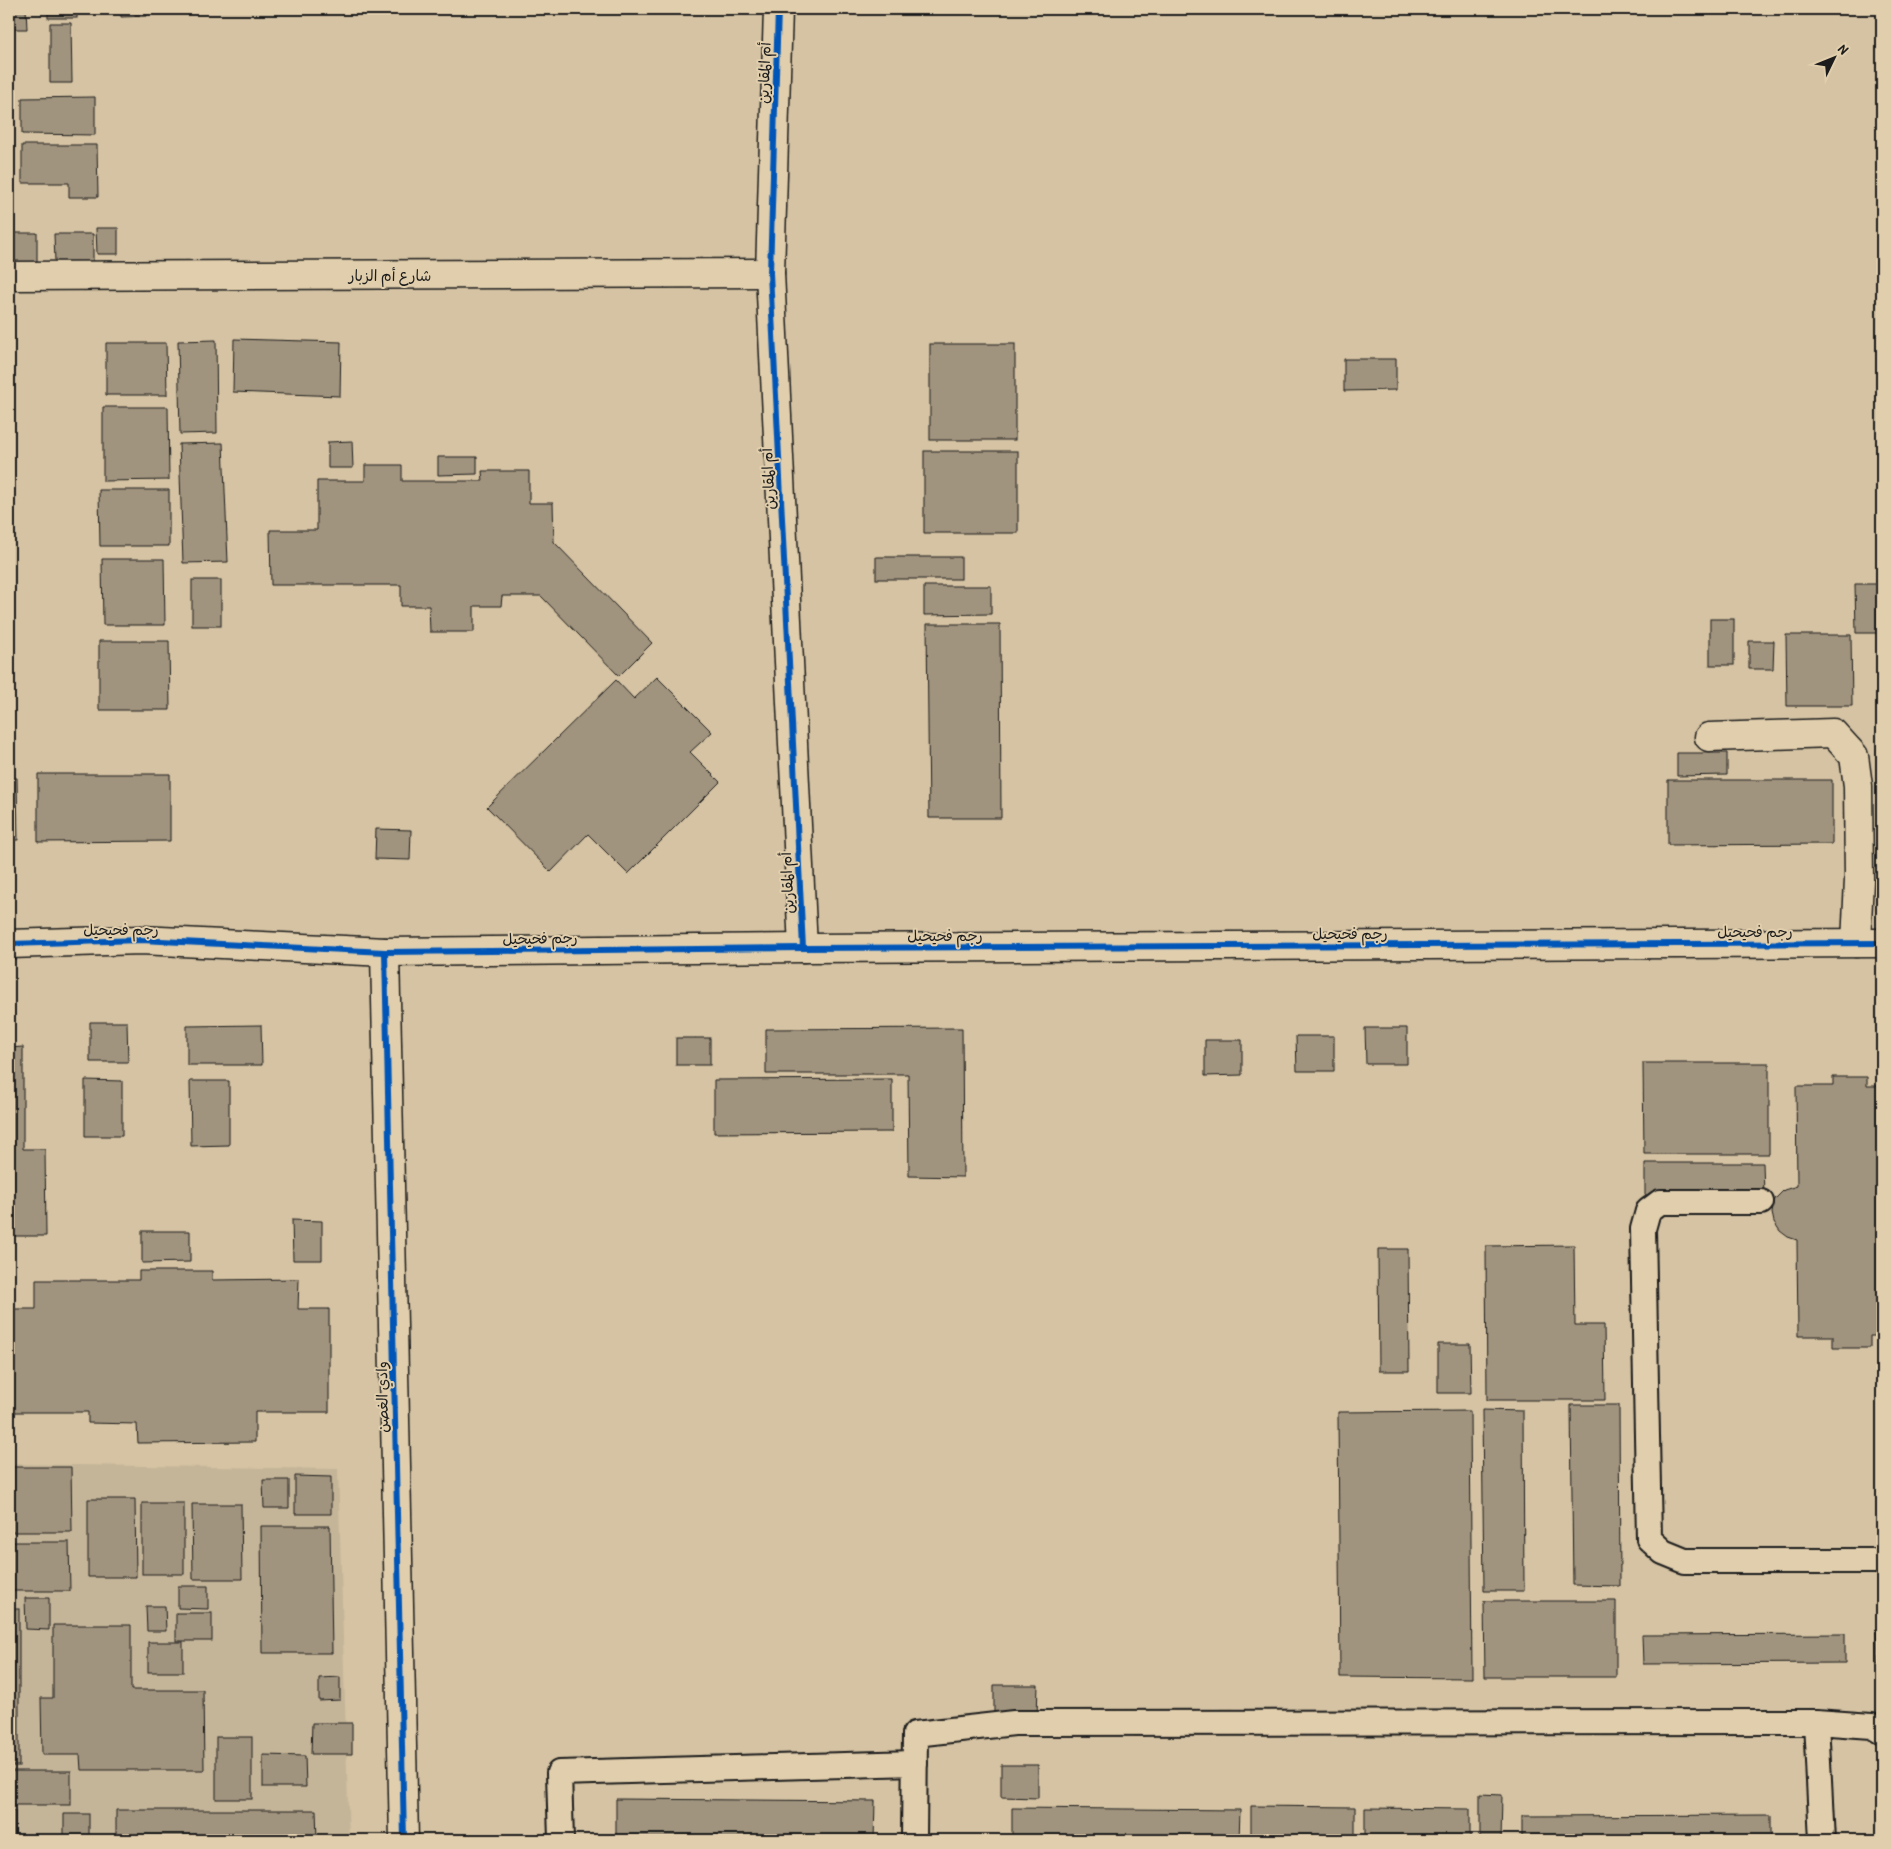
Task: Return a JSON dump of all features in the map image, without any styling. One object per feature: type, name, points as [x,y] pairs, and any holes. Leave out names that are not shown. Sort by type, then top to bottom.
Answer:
[{"type":"street","name":"أم المقارين","points":[[778,9],[770,274],[803,948]]},
{"type":"street","name":"شارع أم الزبار","points":[[9,276],[770,274]]},
{"type":"street","points":[[1709,737],[1833,733],[1854,756],[1858,786],[1859,880],[1869,943]]},
{"type":"street","name":"رجم فحيحيل","points":[[9,944],[140,940],[385,952],[1869,943]]},
{"type":"street","name":"وادي الغصن","points":[[385,952],[404,1840]]},
{"type":"lane","points":[[1761,1202],[1660,1202],[1648,1211],[1643,1229],[1649,1539],[1663,1552],[1685,1561],[1882,1562]]},
{"type":"lane","points":[[1816,1722],[1822,1840]]},
{"type":"lane","points":[[914,1840],[915,1734],[1014,1723],[1816,1722],[1872,1726],[1882,1732]]},
{"type":"lane","points":[[561,1840],[559,1773],[915,1763]]},
{"type":"shaded area","points":[[9,1464],[338,1469],[349,1840],[9,1840]]},
{"type":"building","points":[[9,9],[26,9],[27,29],[9,29]]},
{"type":"building","points":[[48,9],[77,9],[77,18],[48,18]]},
{"type":"building","points":[[121,9],[146,9],[147,16],[121,17]]},
{"type":"building","points":[[50,23],[71,23],[72,83],[50,83]]},
{"type":"building","points":[[95,97],[95,135],[22,134],[22,98]]},
{"type":"building","points":[[22,145],[97,145],[98,197],[69,197],[69,183],[22,183]]},
{"type":"building","points":[[96,228],[118,228],[118,254],[97,254]]},
{"type":"building","points":[[9,233],[37,233],[37,266],[9,265]]},
{"type":"building","points":[[54,234],[93,234],[93,262],[55,262]]},
{"type":"building","points":[[234,339],[341,342],[340,396],[233,392]]},
{"type":"building","points":[[216,340],[217,433],[180,434],[178,341]]},
{"type":"building","points":[[106,343],[166,343],[167,395],[106,395]]},
{"type":"building","points":[[930,344],[1015,344],[1015,440],[930,440]]},
{"type":"building","points":[[1344,359],[1396,359],[1396,390],[1344,391]]},
{"type":"building","points":[[103,407],[168,407],[169,480],[103,481]]},
{"type":"building","points":[[352,441],[353,468],[328,468],[328,442]]},
{"type":"building","points":[[223,443],[228,562],[183,563],[179,444]]},
{"type":"building","points":[[924,451],[1018,451],[1018,533],[924,533]]},
{"type":"building","points":[[438,457],[477,457],[477,474],[438,475]]},
{"type":"building","points":[[365,465],[402,465],[402,481],[483,481],[482,471],[529,471],[529,503],[553,503],[554,542],[652,643],[619,676],[541,596],[502,596],[501,606],[474,606],[474,632],[430,632],[429,606],[401,606],[401,585],[271,585],[270,530],[317,530],[317,481],[365,481]]},
{"type":"building","points":[[99,490],[169,490],[169,546],[100,546]]},
{"type":"building","points":[[876,557],[961,557],[961,579],[876,579]]},
{"type":"building","points":[[102,559],[164,559],[165,625],[103,625]]},
{"type":"building","points":[[192,580],[221,580],[221,626],[192,626]]},
{"type":"building","points":[[1855,584],[1877,584],[1878,633],[1856,633]]},
{"type":"building","points":[[924,586],[991,586],[991,614],[924,615]]},
{"type":"building","points":[[1710,619],[1734,619],[1734,665],[1710,665]]},
{"type":"building","points":[[927,624],[1000,624],[1001,818],[929,818]]},
{"type":"building","points":[[1786,635],[1851,635],[1852,706],[1787,706]]},
{"type":"building","points":[[99,641],[169,641],[170,710],[99,710]]},
{"type":"building","points":[[1749,641],[1774,641],[1773,669],[1749,669]]},
{"type":"building","points":[[657,677],[712,732],[690,752],[720,782],[628,874],[588,834],[551,872],[487,807],[616,680],[634,699]]},
{"type":"building","points":[[1677,753],[1727,753],[1727,775],[1677,776]]},
{"type":"building","points":[[38,774],[170,774],[170,841],[38,842]]},
{"type":"building","points":[[9,778],[17,778],[18,840],[9,840]]},
{"type":"building","points":[[1668,780],[1832,780],[1832,844],[1668,845]]},
{"type":"building","points":[[376,829],[411,830],[410,860],[375,859]]},
{"type":"building","points":[[90,1022],[127,1022],[128,1062],[90,1062]]},
{"type":"building","points":[[261,1025],[262,1065],[187,1065],[187,1026]]},
{"type":"building","points":[[962,1028],[963,1177],[909,1176],[908,1074],[766,1074],[766,1029]]},
{"type":"building","points":[[1365,1028],[1407,1028],[1407,1064],[1366,1064]]},
{"type":"building","points":[[1296,1036],[1334,1036],[1334,1071],[1297,1071]]},
{"type":"building","points":[[676,1038],[710,1038],[710,1065],[676,1065]]},
{"type":"building","points":[[1205,1040],[1242,1040],[1242,1075],[1205,1076]]},
{"type":"building","points":[[23,1047],[23,1149],[45,1149],[46,1236],[9,1236],[9,1048]]},
{"type":"building","points":[[1643,1063],[1769,1063],[1769,1154],[1644,1154]]},
{"type":"building","points":[[1833,1077],[1867,1077],[1867,1086],[1882,1086],[1882,1336],[1870,1336],[1870,1348],[1833,1348],[1833,1336],[1798,1336],[1797,1240],[1788,1237],[1780,1231],[1774,1222],[1772,1213],[1775,1199],[1784,1190],[1797,1186],[1796,1086],[1833,1086]]},
{"type":"building","points":[[892,1079],[892,1132],[714,1133],[714,1080]]},
{"type":"building","points":[[85,1080],[122,1081],[122,1136],[85,1136]]},
{"type":"building","points":[[190,1081],[229,1081],[229,1145],[191,1146]]},
{"type":"building","points":[[1645,1163],[1763,1163],[1764,1195],[1645,1195]]},
{"type":"building","points":[[292,1220],[322,1221],[322,1260],[293,1260]]},
{"type":"building","points":[[142,1231],[190,1231],[190,1262],[142,1263]]},
{"type":"building","points":[[1574,1245],[1575,1325],[1604,1325],[1605,1400],[1487,1400],[1486,1246]]},
{"type":"building","points":[[1378,1249],[1408,1249],[1409,1371],[1379,1371]]},
{"type":"building","points":[[139,1271],[212,1271],[212,1280],[299,1279],[298,1309],[329,1309],[329,1412],[255,1412],[255,1442],[138,1443],[137,1424],[88,1423],[88,1412],[9,1412],[9,1309],[36,1309],[36,1280],[139,1280]]},
{"type":"building","points":[[1438,1344],[1470,1344],[1471,1393],[1438,1393]]},
{"type":"building","points":[[1571,1405],[1619,1405],[1620,1586],[1573,1585]]},
{"type":"building","points":[[1482,1410],[1523,1411],[1524,1591],[1484,1591]]},
{"type":"building","points":[[1470,1411],[1472,1678],[1340,1677],[1338,1412]]},
{"type":"building","points":[[9,1467],[71,1467],[72,1532],[9,1532]]},
{"type":"building","points":[[295,1476],[331,1477],[331,1514],[295,1514]]},
{"type":"building","points":[[263,1480],[289,1480],[289,1508],[264,1508]]},
{"type":"building","points":[[88,1499],[135,1499],[136,1577],[88,1577]]},
{"type":"building","points":[[142,1503],[184,1503],[184,1574],[142,1574]]},
{"type":"building","points":[[192,1504],[241,1504],[242,1579],[193,1579]]},
{"type":"building","points":[[261,1526],[330,1526],[332,1653],[262,1653]]},
{"type":"building","points":[[9,1542],[69,1542],[70,1591],[9,1591]]},
{"type":"building","points":[[178,1586],[208,1586],[208,1609],[178,1608]]},
{"type":"building","points":[[25,1598],[49,1598],[49,1630],[26,1629]]},
{"type":"building","points":[[1484,1601],[1616,1601],[1616,1677],[1485,1677]]},
{"type":"building","points":[[146,1606],[165,1606],[166,1631],[147,1631]]},
{"type":"building","points":[[9,1609],[19,1609],[19,1766],[9,1766]]},
{"type":"building","points":[[176,1613],[212,1613],[212,1641],[176,1641]]},
{"type":"building","points":[[53,1625],[131,1625],[131,1690],[203,1690],[204,1770],[81,1770],[80,1755],[42,1755],[41,1698],[53,1698]]},
{"type":"building","points":[[1876,1629],[1882,1629],[1882,1665],[1877,1665]]},
{"type":"building","points":[[1845,1634],[1845,1663],[1643,1664],[1642,1635]]},
{"type":"building","points":[[148,1642],[183,1642],[183,1672],[148,1672]]},
{"type":"building","points":[[340,1677],[340,1700],[319,1701],[319,1678]]},
{"type":"building","points":[[994,1685],[1038,1685],[1037,1716],[994,1715]]},
{"type":"building","points":[[312,1723],[352,1723],[352,1754],[311,1754]]},
{"type":"building","points":[[216,1737],[252,1737],[252,1799],[216,1799]]},
{"type":"building","points":[[263,1755],[305,1756],[306,1787],[263,1787]]},
{"type":"building","points":[[1001,1765],[1038,1765],[1038,1798],[1001,1797]]},
{"type":"building","points":[[9,1771],[71,1771],[71,1805],[9,1805]]},
{"type":"building","points":[[1480,1794],[1502,1795],[1501,1840],[1480,1840]]},
{"type":"building","points":[[616,1799],[875,1801],[874,1840],[616,1840]]},
{"type":"building","points":[[1251,1806],[1355,1807],[1355,1840],[1251,1840]]},
{"type":"building","points":[[1012,1808],[1240,1810],[1239,1840],[1012,1840]]},
{"type":"building","points":[[1365,1808],[1470,1809],[1470,1840],[1365,1840]]},
{"type":"building","points":[[116,1810],[316,1810],[317,1840],[116,1840]]},
{"type":"building","points":[[9,1811],[15,1811],[15,1840],[9,1840]]},
{"type":"building","points":[[64,1814],[89,1814],[89,1840],[64,1840]]},
{"type":"building","points":[[1771,1815],[1771,1840],[1522,1840],[1522,1816]]},
{"type":"cycle path","points":[[778,9],[770,273],[803,948]]},
{"type":"cycle path","points":[[9,944],[141,940],[385,952],[1882,943]]},
{"type":"cycle path","points":[[385,952],[404,1840]]}]
